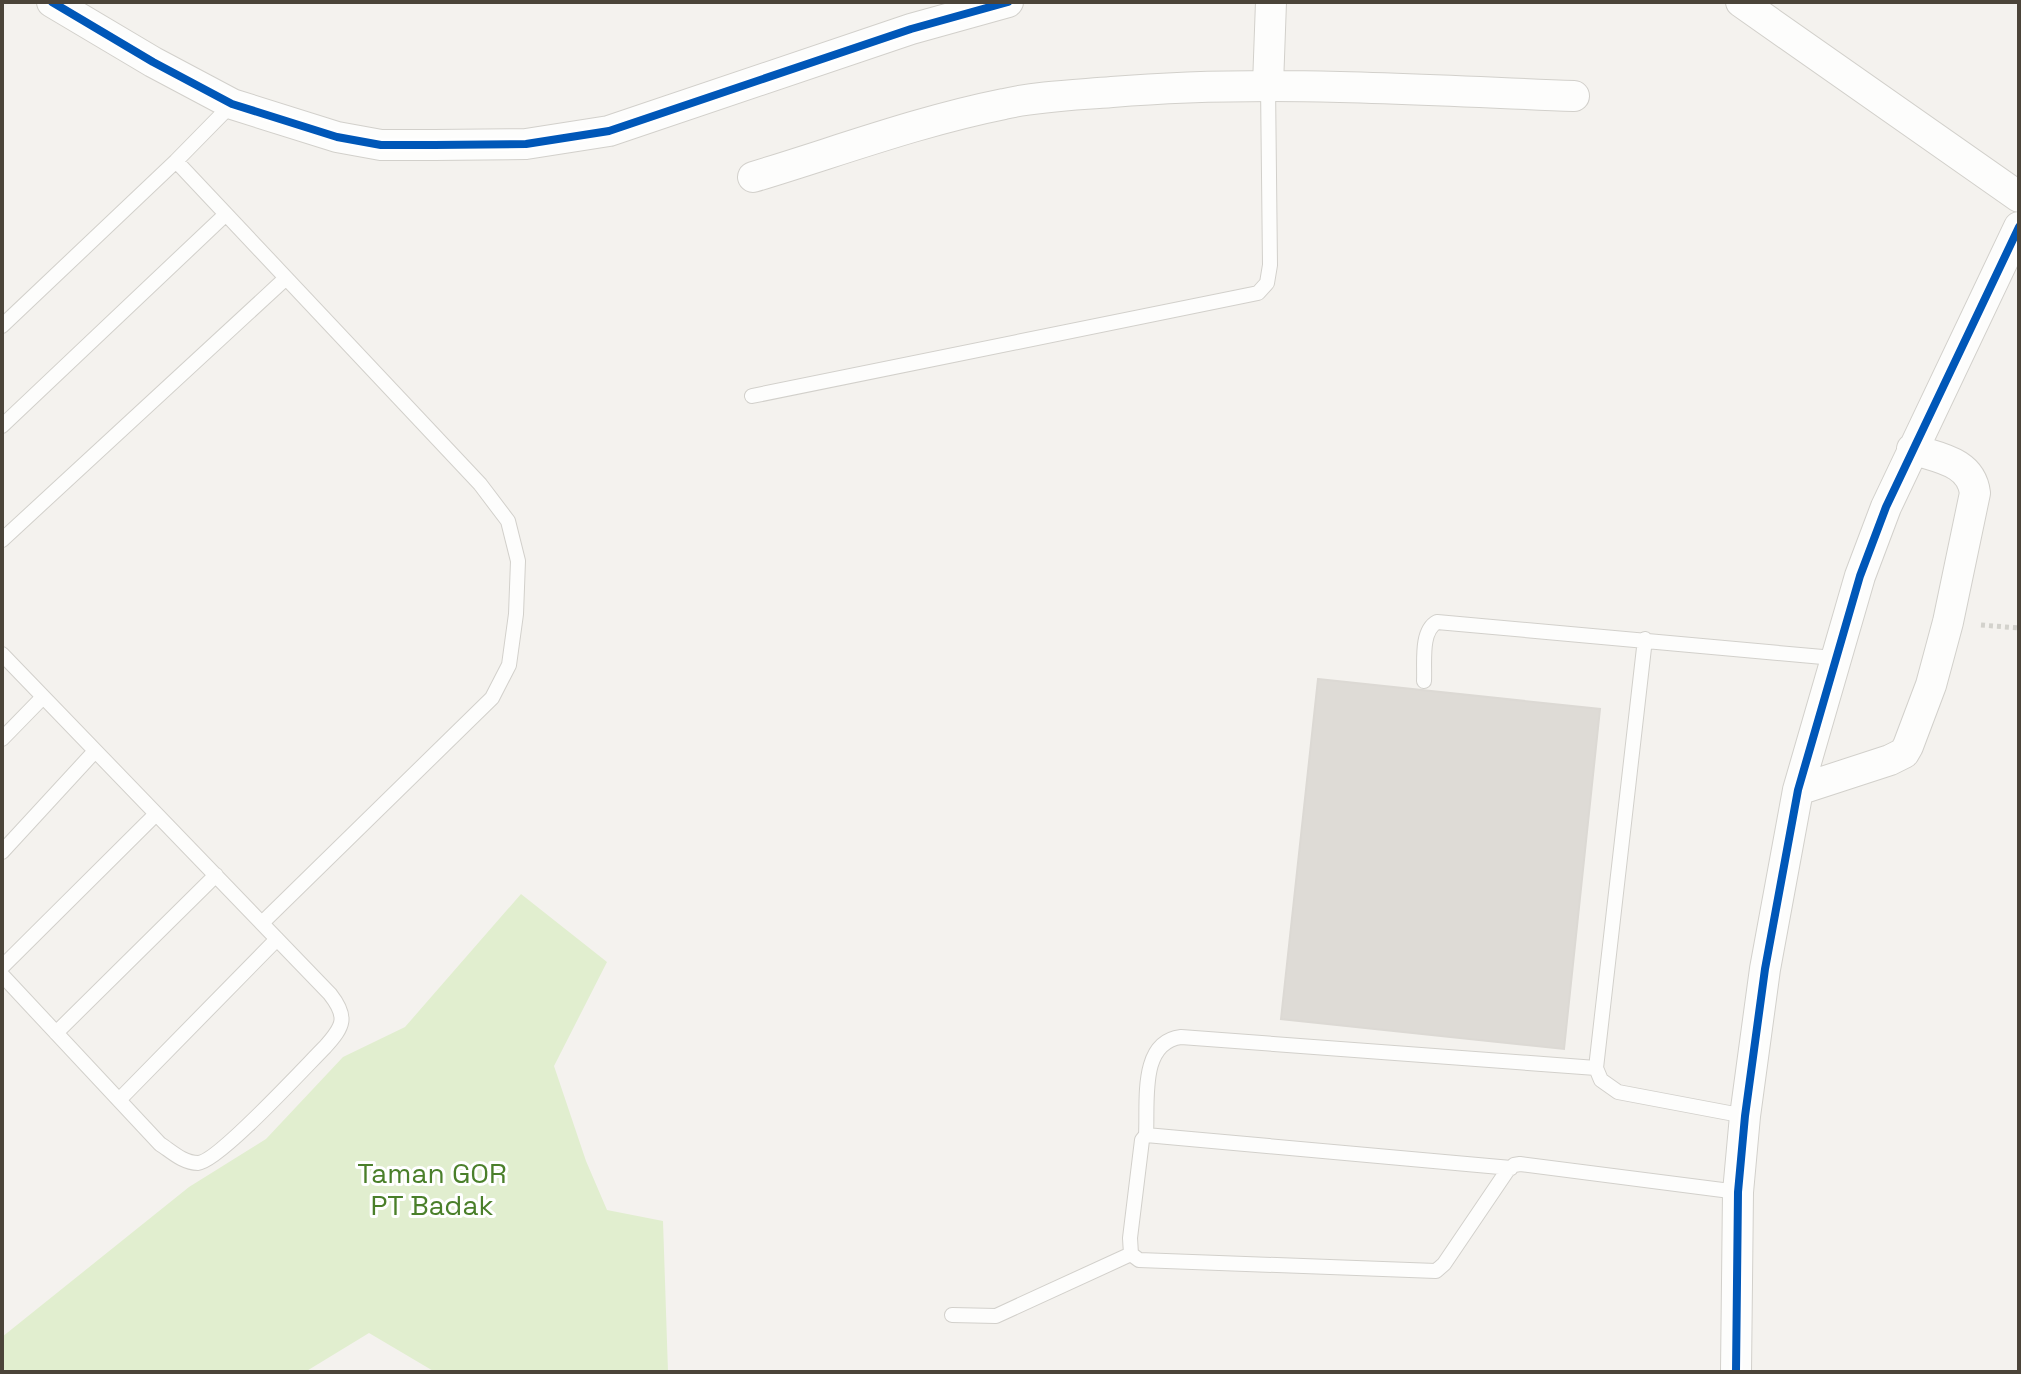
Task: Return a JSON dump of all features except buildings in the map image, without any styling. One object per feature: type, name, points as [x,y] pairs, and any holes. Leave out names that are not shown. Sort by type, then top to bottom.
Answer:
[{"type":"street","points":[[52,2],[153,62],[232,104],[337,137],[381,145],[526,144],[609,131],[911,29],[1008,2]]},
{"type":"street","points":[[1268,85],[1271,2]]},
{"type":"street","points":[[1741,2],[2019,197]]},
{"type":"street","points":[[753,177],[1006,103],[1157,88],[1268,85],[1574,96]]},
{"type":"street","points":[[1736,1372],[1738,1192],[1745,1116],[1765,969],[1798,790],[1834,658],[1886,507],[2019,227]]},
{"type":"street","points":[[1798,790],[1904,753],[1931,685],[1948,622],[1975,493],[1971,476],[1959,465],[1912,449]]},
{"type":"lane","points":[[752,396],[1263,290],[1270,265],[1268,85]]},
{"type":"lane","points":[[2,326],[232,104]]},
{"type":"lane","points":[[176,161],[480,484],[508,521],[518,561],[516,614],[509,665],[492,698],[262,923]]},
{"type":"lane","points":[[2,426],[226,214]]},
{"type":"lane","points":[[2,540],[286,278]]},
{"type":"lane","points":[[1424,681],[1427,633],[1431,625],[1437,622],[1834,658]]},
{"type":"lane","points":[[1645,639],[1596,1068],[1601,1080],[1618,1092],[1745,1116]]},
{"type":"lane","points":[[2,654],[340,1006],[343,1020],[325,1047],[216,1155],[204,1162],[194,1163],[160,1144],[2,975]]},
{"type":"lane","points":[[2,739],[43,697]]},
{"type":"lane","points":[[2,852],[95,751]]},
{"type":"lane","points":[[2,967],[156,814]]},
{"type":"lane","points":[[56,1033],[216,875]]},
{"type":"lane","points":[[119,1100],[277,939]]},
{"type":"lane","points":[[1511,1168],[1436,1271],[1139,1260],[1131,1254],[1130,1238],[1142,1140],[1146,1135],[1151,1062],[1156,1049],[1170,1039],[1596,1068]]},
{"type":"lane","points":[[1146,1135],[1511,1168],[1520,1164],[1738,1192]]},
{"type":"lane","points":[[952,1315],[996,1316],[1131,1254]]},
{"type":"green space","name":"Taman GOR PT Badak","points":[[521,894],[607,962],[554,1066],[586,1161],[607,1210],[663,1221],[668,1372],[435,1372],[369,1333],[305,1372],[5,1372],[2,1337],[189,1187],[266,1139],[343,1057],[405,1027]]},
{"type":"cycle path","points":[[52,2],[153,62],[232,104],[337,137],[381,145],[526,144],[609,131],[911,29],[1008,2]]},
{"type":"cycle path","points":[[1736,1372],[1738,1192],[1745,1116],[1765,969],[1798,790],[1860,576],[1886,507],[2019,227]]}]
